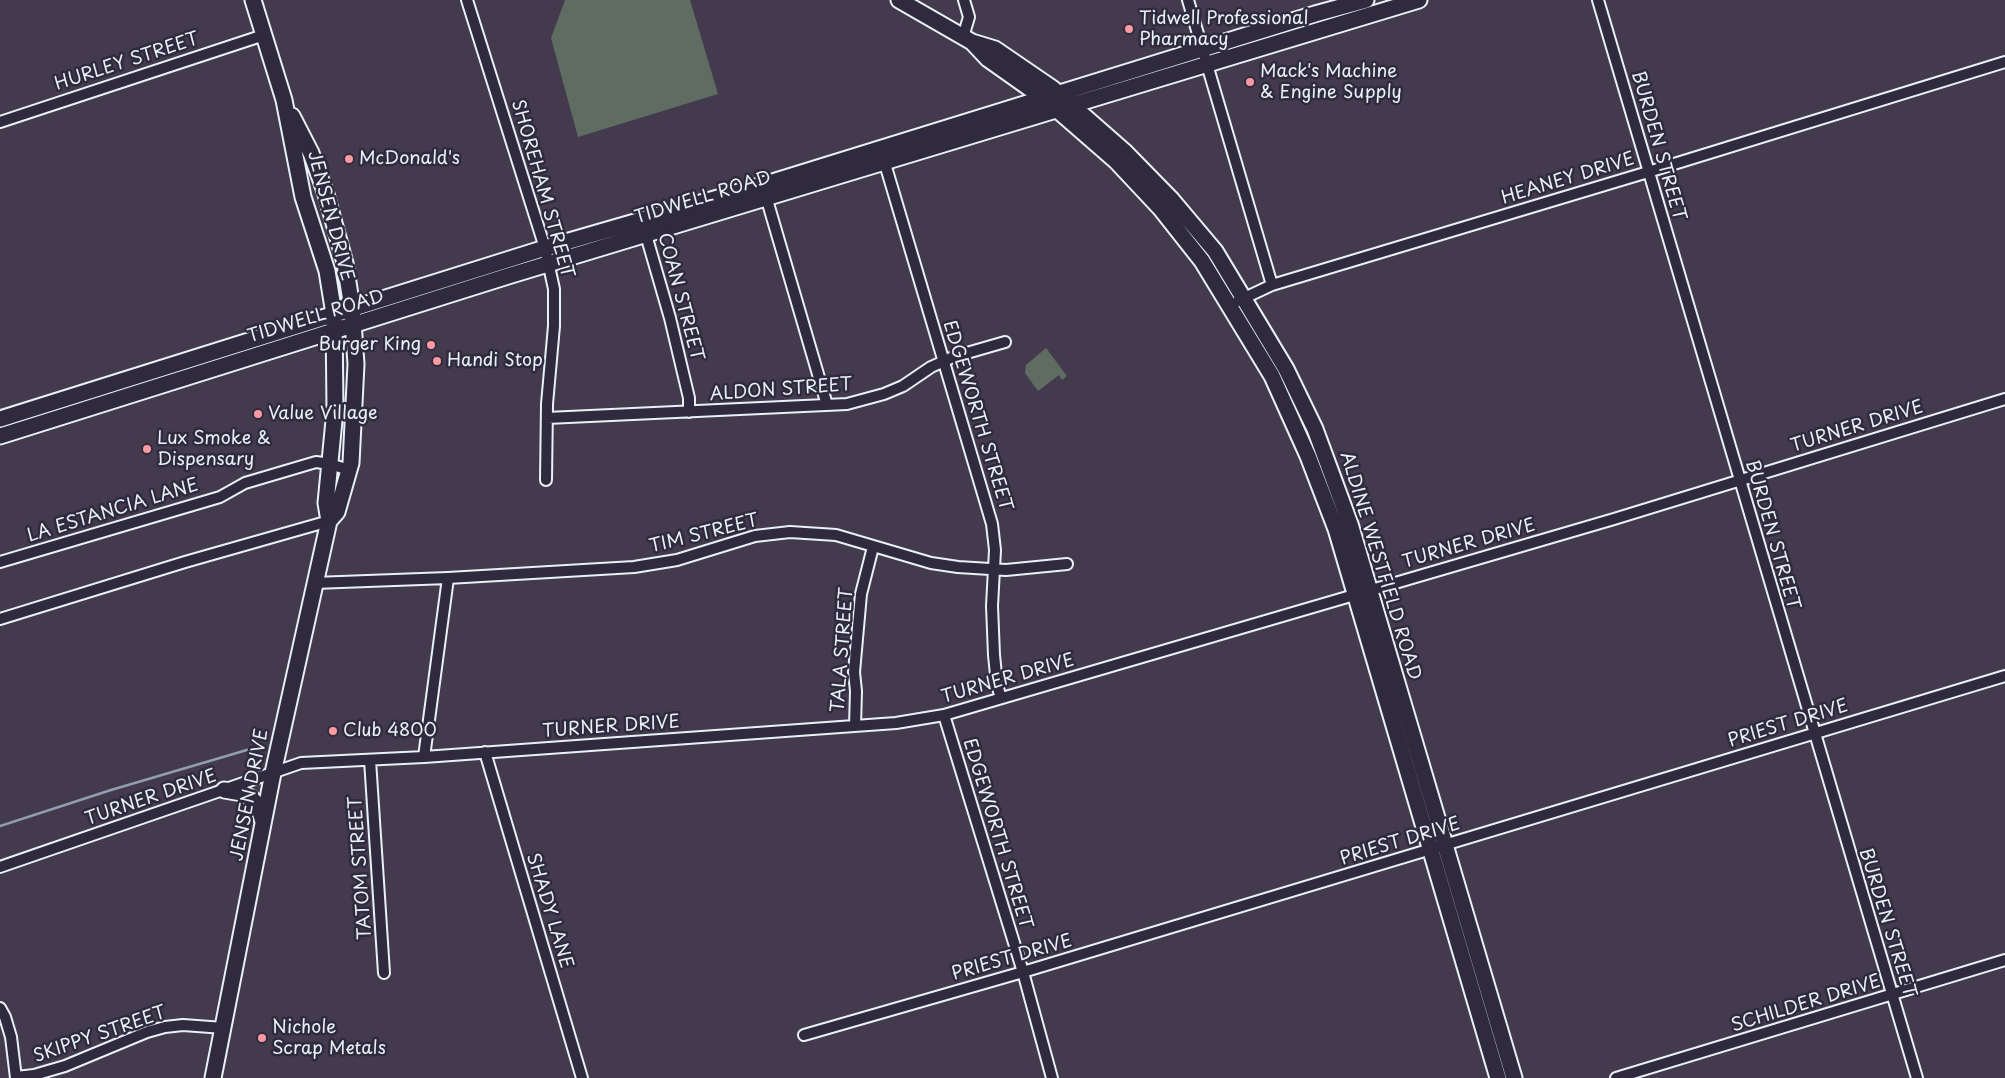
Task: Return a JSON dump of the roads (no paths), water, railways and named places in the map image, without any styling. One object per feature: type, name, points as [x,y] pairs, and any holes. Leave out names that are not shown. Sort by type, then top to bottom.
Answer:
[{"type":"main road","name":"JENSEN DRIVE","points":[[213,1078],[273,773],[328,521],[326,503],[335,410],[335,330],[327,271],[303,197],[284,100],[253,0]]},
{"type":"main road","name":"ALDINE WESTFIELD ROAD","points":[[899,0],[967,40],[988,59],[1043,98],[1063,107],[1116,161],[1167,205],[1215,251],[1286,368],[1315,429],[1350,524],[1362,592],[1477,980],[1498,1078]]},
{"type":"main road","name":"TIDWELL ROAD","points":[[882,156],[1043,98],[1366,0]]},
{"type":"main road","name":"TIDWELL ROAD","points":[[0,436],[353,324],[646,235],[765,192],[882,156],[1063,107],[1419,0]]},
{"type":"main road","points":[[1315,14],[1318,30]]},
{"type":"main road","name":"ALDINE WESTFIELD ROAD","points":[[967,40],[995,49],[1058,94],[1063,107]]},
{"type":"main road","name":"JENSEN DRIVE","points":[[284,100],[311,153],[326,194],[345,263],[352,308],[356,364],[351,463],[337,512],[328,521]]},
{"type":"main road","name":"TIDWELL ROAD","points":[[0,420],[545,248],[642,220],[765,192]]},
{"type":"main road","name":"ALDINE WESTFIELD ROAD","points":[[1167,205],[1272,376],[1289,412],[1362,592]]},
{"type":"main road","points":[[236,345],[241,360]]},
{"type":"main road","points":[[167,367],[172,382]]},
{"type":"main road","points":[[73,397],[78,411]]},
{"type":"main road","points":[[224,790],[242,793],[252,798],[258,805],[264,822]]},
{"type":"main road","name":"ALDINE WESTFIELD ROAD","points":[[1477,980],[1514,1078]]},
{"type":"street","name":"SHOREHAM STREET","points":[[467,0],[545,248],[556,302],[547,404],[546,480]]},
{"type":"street","points":[[964,0],[969,17],[967,40]]},
{"type":"street","points":[[1188,0],[1272,284]]},
{"type":"street","name":"BURDEN STREET","points":[[1598,0],[1917,1078]]},
{"type":"street","name":"HURLEY STREET","points":[[0,122],[264,34]]},
{"type":"street","name":"HEANEY DRIVE","points":[[1229,305],[1272,284],[1648,172],[2005,62]]},
{"type":"street","name":"EDGEWORTH STREET","points":[[882,156],[992,524],[995,550],[992,606],[994,655],[997,685],[1001,698]]},
{"type":"street","points":[[765,192],[827,405]]},
{"type":"street","name":"COAN STREET","points":[[642,220],[689,398],[689,412]]},
{"type":"street","name":"ALDON STREET","points":[[547,418],[827,405],[867,400],[884,394],[944,361],[1005,342]]},
{"type":"street","name":"TURNER DRIVE","points":[[0,867],[301,763],[424,757],[896,723],[944,715],[1739,480],[2005,399]]},
{"type":"street","name":"LA ESTANCIA LANE","points":[[0,562],[220,496],[254,480],[316,462],[349,470]]},
{"type":"street","points":[[0,619],[185,562],[328,521]]},
{"type":"street","name":"TIM STREET","points":[[314,583],[448,578],[650,565],[677,560],[755,536],[790,532],[836,535],[854,539],[931,564],[994,569],[1067,564]]},
{"type":"street","name":"TALA STREET","points":[[855,726],[856,690],[854,672],[861,594],[873,546]]},
{"type":"street","points":[[424,757],[448,578]]},
{"type":"street","name":"PRIEST DRIVE","points":[[804,1035],[1023,972],[2005,676]]},
{"type":"street","name":"EDGEWORTH STREET","points":[[944,715],[1023,972],[1052,1078]]},
{"type":"street","name":"SHADY LANE","points":[[485,752],[582,1078]]},
{"type":"street","name":"TATOM STREET","points":[[370,760],[384,973]]},
{"type":"street","name":"SCHILDER DRIVE","points":[[1616,1078],[2005,960]]},
{"type":"street","points":[[0,1008],[11,1037],[16,1078]]},
{"type":"street","name":"SKIPPY STREET","points":[[16,1078],[65,1066],[148,1032],[165,1027],[192,1025],[224,1028]]},
{"type":"waterway","points":[[0,826],[111,790],[257,747]]},
{"type":"place","name":"Tidwell Professional Pharmacy","points":[[1129,29]]},
{"type":"place","name":"Mack's Machine & Engine Supply","points":[[1250,82]]},
{"type":"place","name":"McDonald's","points":[[349,159]]},
{"type":"place","name":"Burger King","points":[[431,345]]},
{"type":"place","name":"Handi Stop","points":[[437,361]]},
{"type":"place","name":"Value Village","points":[[258,414]]},
{"type":"place","name":"Lux Smoke & Dispensary","points":[[147,449]]},
{"type":"place","name":"Club 4800","points":[[333,731]]},
{"type":"place","name":"Nichole Scrap Metals","points":[[262,1038]]}]
